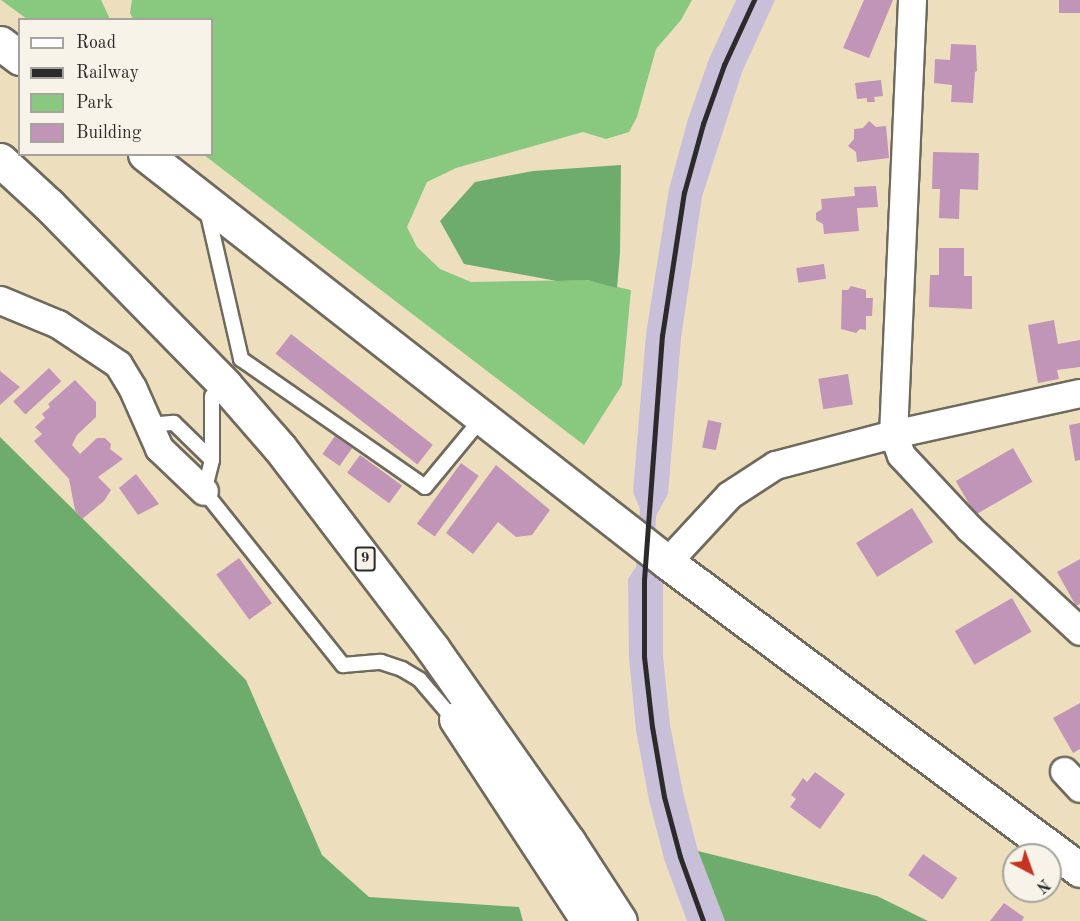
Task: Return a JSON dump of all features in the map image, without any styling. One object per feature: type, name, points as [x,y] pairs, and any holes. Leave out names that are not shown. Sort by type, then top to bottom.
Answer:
[{"type":"main road","points":[[0,43],[18,56]]},
{"type":"main road","points":[[148,156],[667,561],[1080,870]]},
{"type":"main road","name":"9","points":[[0,160],[49,205],[225,385],[325,506],[433,649],[568,841],[620,921]]},
{"type":"main road","name":"9","points":[[137,296],[212,396],[309,517],[408,649],[588,921]]},
{"type":"street","points":[[912,0],[893,434],[901,455],[969,528],[1080,631]]},
{"type":"street","points":[[0,300],[58,324],[118,364],[132,387],[159,448],[204,491]]},
{"type":"street","points":[[667,561],[729,495],[775,465],[893,434],[1080,393]]},
{"type":"lane","points":[[206,202],[241,359],[425,487],[483,417]]},
{"type":"lane","points":[[212,396],[212,460],[204,491],[342,665],[381,662],[412,674],[420,680],[466,734]]},
{"type":"lane","points":[[149,425],[174,423],[212,460]]},
{"type":"shaded area","points":[[736,0],[775,0],[742,72],[702,197],[681,338],[668,494],[656,516],[654,572],[663,580],[663,656],[670,725],[683,792],[698,851],[725,921],[687,921],[665,862],[649,800],[636,730],[629,658],[628,579],[636,567],[640,509],[633,492],[646,334],[669,189],[688,119],[709,59]]},
{"type":"green space","points":[[1,0],[101,0],[110,18],[26,18]]},
{"type":"green space","points":[[132,0],[692,0],[681,20],[656,49],[637,117],[629,132],[606,139],[583,132],[456,168],[427,182],[407,227],[417,247],[440,269],[471,282],[587,280],[631,290],[622,385],[584,445],[205,156],[213,156],[213,18],[132,18],[130,13]]},
{"type":"green space","points":[[621,165],[620,253],[617,288],[587,280],[557,281],[464,264],[440,221],[475,182],[533,171]]},
{"type":"green space","points":[[0,437],[246,680],[322,855],[369,897],[519,907],[523,921],[0,921]]},
{"type":"green space","points":[[698,851],[877,896],[928,921],[725,921]]},
{"type":"building","points":[[864,0],[893,0],[869,58],[843,48]]},
{"type":"building","points":[[1059,0],[1080,0],[1080,13],[1059,13]]},
{"type":"building","points":[[951,44],[976,45],[977,71],[975,72],[973,103],[951,102],[952,85],[934,83],[935,59],[950,60]]},
{"type":"building","points":[[881,80],[883,96],[874,97],[875,102],[867,102],[867,98],[857,99],[855,83]]},
{"type":"building","points":[[869,121],[876,127],[886,126],[889,158],[857,162],[856,152],[848,146],[854,139],[854,129],[863,128]]},
{"type":"building","points":[[933,152],[979,153],[978,190],[960,189],[959,219],[939,218],[940,189],[932,189]]},
{"type":"building","points":[[876,186],[878,207],[857,208],[859,231],[824,234],[823,224],[816,220],[816,213],[822,209],[821,199],[855,196],[854,187]]},
{"type":"building","points":[[939,248],[964,248],[964,276],[972,276],[972,309],[929,307],[930,275],[939,275]]},
{"type":"building","points":[[824,264],[826,279],[798,283],[796,268]]},
{"type":"building","points":[[851,286],[866,290],[866,298],[873,298],[872,316],[866,316],[866,330],[860,329],[856,333],[841,329],[842,290],[848,290]]},
{"type":"building","points":[[1054,320],[1058,344],[1080,340],[1080,367],[1057,370],[1059,379],[1038,383],[1028,325]]},
{"type":"building","points":[[291,334],[433,445],[417,465],[276,354]]},
{"type":"building","points":[[49,368],[61,381],[25,415],[13,401]]},
{"type":"building","points":[[0,371],[20,387],[0,405]]},
{"type":"building","points":[[848,374],[853,405],[823,409],[818,379]]},
{"type":"building","points":[[75,380],[96,402],[96,417],[77,435],[72,445],[80,454],[97,438],[105,438],[111,444],[110,449],[123,459],[98,477],[111,490],[104,501],[82,519],[75,510],[69,479],[34,441],[42,434],[35,427],[45,418],[42,414],[50,407],[48,404]]},
{"type":"building","points":[[708,420],[722,423],[716,450],[702,447]]},
{"type":"building","points":[[1080,423],[1080,460],[1075,461],[1069,425]]},
{"type":"building","points":[[335,436],[352,448],[340,466],[322,454]]},
{"type":"building","points":[[1013,448],[1032,482],[975,515],[956,481]]},
{"type":"building","points":[[360,455],[402,486],[389,503],[347,473]]},
{"type":"building","points":[[461,463],[479,476],[435,537],[417,524]]},
{"type":"building","points":[[496,465],[550,510],[532,535],[516,537],[498,522],[473,554],[446,533]]},
{"type":"building","points":[[136,474],[159,504],[138,515],[119,488]]},
{"type":"building","points":[[912,508],[933,542],[877,577],[856,543]]},
{"type":"building","points":[[239,558],[272,603],[249,620],[216,574]]},
{"type":"building","points":[[1080,559],[1080,604],[1076,606],[1057,572]]},
{"type":"building","points":[[1012,598],[1032,632],[974,665],[955,631]]},
{"type":"building","points":[[1080,703],[1080,749],[1073,753],[1053,718]]},
{"type":"building","points":[[815,772],[845,794],[820,829],[790,807],[796,799],[791,795],[803,778],[807,782]]},
{"type":"building","points":[[923,854],[957,878],[942,899],[908,875]]},
{"type":"building","points":[[1004,903],[1024,917],[1022,921],[990,921]]},
{"type":"railway","points":[[703,921],[680,857],[664,797],[652,727],[644,657],[644,580],[662,336],[684,193],[703,124],[724,65],[754,0]]}]
